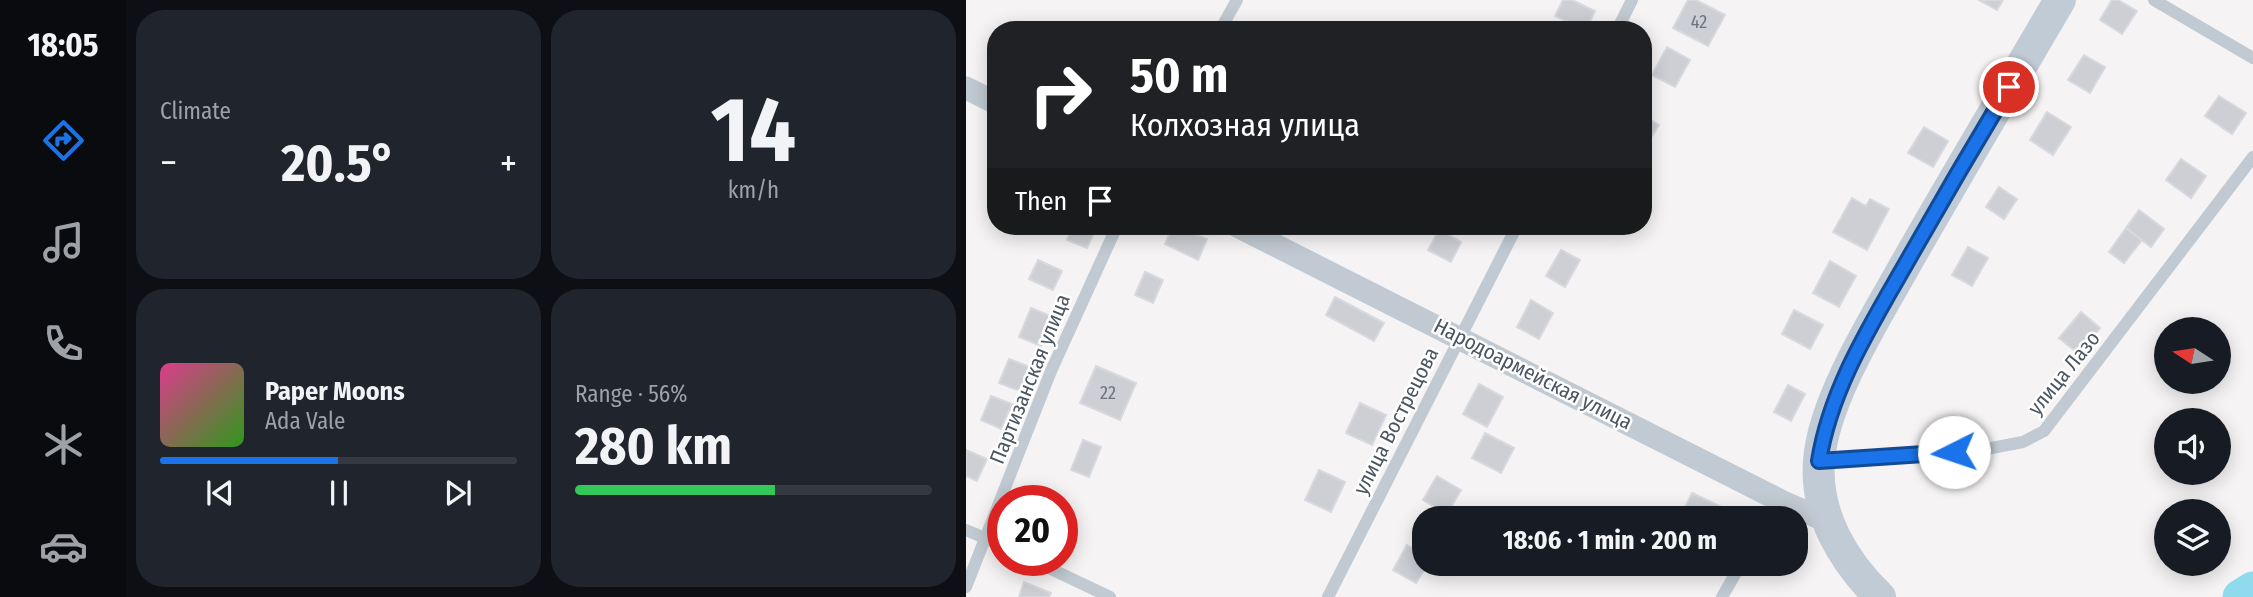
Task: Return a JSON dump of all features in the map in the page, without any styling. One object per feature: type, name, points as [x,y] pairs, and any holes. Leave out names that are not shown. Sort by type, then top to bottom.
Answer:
[{"type":"street","points":[[1880,597],[1853,570],[1839,548],[1823,506],[1821,449],[1845,379],[1877,314],[2060,0]]},
{"type":"street","points":[[966,88],[987,98]]},
{"type":"street","name":"Народоармейская улица","points":[[1255,235],[1460,337],[1771,506]]},
{"type":"street","name":"Народоармейская улица","points":[[1808,517],[1829,522]]},
{"type":"lane","points":[[1225,21],[1237,0]]},
{"type":"lane","points":[[1622,21],[1632,0]]},
{"type":"lane","points":[[2154,0],[2253,58]]},
{"type":"lane","name":"улица Лазо","points":[[1821,449],[1981,450],[2023,442],[2045,431],[2253,157]]},
{"type":"lane","name":"Партизанская улица","points":[[1007,485],[1051,370],[1113,235]]},
{"type":"lane","name":"улица Вострецова","points":[[1328,597],[1512,235]]},
{"type":"lane","points":[[966,530],[987,539]]},
{"type":"lane","name":"Партизанская улица","points":[[966,587],[987,539]]},
{"type":"lane","points":[[1066,576],[1110,597]]},
{"type":"lane","points":[[1722,597],[1734,576]]},
{"type":"building","points":[[1563,0],[1572,0],[1595,11],[1590,21],[1566,21],[1555,16]]},
{"type":"building","points":[[1688,0],[1696,0],[1725,15],[1708,46],[1673,28]]},
{"type":"building","points":[[1979,0],[2003,0],[1997,10]]},
{"type":"building","points":[[2112,0],[2118,0],[2137,11],[2122,34],[2100,20]]},
{"type":"building","points":[[1667,47],[1690,60],[1675,87],[1652,75]]},
{"type":"building","points":[[2084,55],[2105,67],[2090,93],[2068,80]]},
{"type":"building","points":[[2219,96],[2246,113],[2232,134],[2205,116]]},
{"type":"building","points":[[2047,112],[2071,127],[2053,155],[2030,140]]},
{"type":"building","points":[[1652,121],[1659,125],[1652,136]]},
{"type":"building","points":[[1924,127],[1948,141],[1933,167],[1908,153]]},
{"type":"building","points":[[2181,159],[2206,176],[2191,198],[2166,180]]},
{"type":"building","points":[[1999,187],[2017,199],[2004,219],[1986,207]]},
{"type":"building","points":[[1852,198],[1866,206],[1870,199],[1889,209],[1867,250],[1833,232]]},
{"type":"building","points":[[2139,210],[2164,229],[2151,247],[2126,228]]},
{"type":"building","points":[[2126,228],[2142,240],[2124,263],[2109,252]]},
{"type":"building","points":[[1069,235],[1093,235],[1087,248],[1067,240]]},
{"type":"building","points":[[1169,235],[1197,235],[1207,239],[1198,260],[1165,244]]},
{"type":"building","points":[[1436,235],[1448,235],[1461,242],[1451,262],[1428,250]]},
{"type":"building","points":[[1968,247],[1988,258],[1972,286],[1952,275]]},
{"type":"building","points":[[1561,250],[1580,260],[1565,287],[1546,276]]},
{"type":"building","points":[[1038,260],[1062,271],[1053,290],[1029,279]]},
{"type":"building","points":[[1830,261],[1856,276],[1839,307],[1813,293]]},
{"type":"building","points":[[1145,272],[1163,280],[1153,303],[1135,295]]},
{"type":"building","points":[[1335,297],[1384,323],[1374,341],[1326,315]]},
{"type":"building","points":[[1531,300],[1553,313],[1539,339],[1517,327]]},
{"type":"building","points":[[1031,308],[1053,317],[1041,346],[1019,337]]},
{"type":"building","points":[[1794,310],[1823,325],[1810,349],[1782,334]]},
{"type":"building","points":[[2081,312],[2100,328],[2079,354],[2059,338]]},
{"type":"building","points":[[1009,359],[1030,367],[1020,391],[999,383]]},
{"type":"building","points":[[1096,366],[1136,383],[1120,420],[1080,403]]},
{"type":"building","points":[[1479,384],[1503,397],[1487,427],[1463,414]]},
{"type":"building","points":[[1788,385],[1805,394],[1791,421],[1774,412]]},
{"type":"building","points":[[991,396],[1012,404],[1001,429],[981,420]]},
{"type":"building","points":[[1360,403],[1386,415],[1372,445],[1346,433]]},
{"type":"building","points":[[1485,433],[1514,448],[1501,473],[1472,458]]},
{"type":"building","points":[[1083,440],[1101,447],[1089,477],[1071,470]]},
{"type":"building","points":[[966,450],[987,459],[977,481],[966,476]]},
{"type":"building","points":[[1319,470],[1345,482],[1331,512],[1305,500]]},
{"type":"building","points":[[1437,476],[1461,490],[1452,506],[1433,506],[1423,500]]},
{"type":"building","points":[[1692,493],[1719,506],[1686,506]]},
{"type":"building","points":[[1407,545],[1412,548],[1412,576],[1420,576],[1416,583],[1393,570]]},
{"type":"building","points":[[1024,582],[1051,593],[1049,597],[1019,597]]},
{"type":"waterway","points":[[2240,597],[2253,589]]},
{"type":"route","points":[[1954,452],[1819,461],[1831,411],[1877,314],[2009,87]]}]
